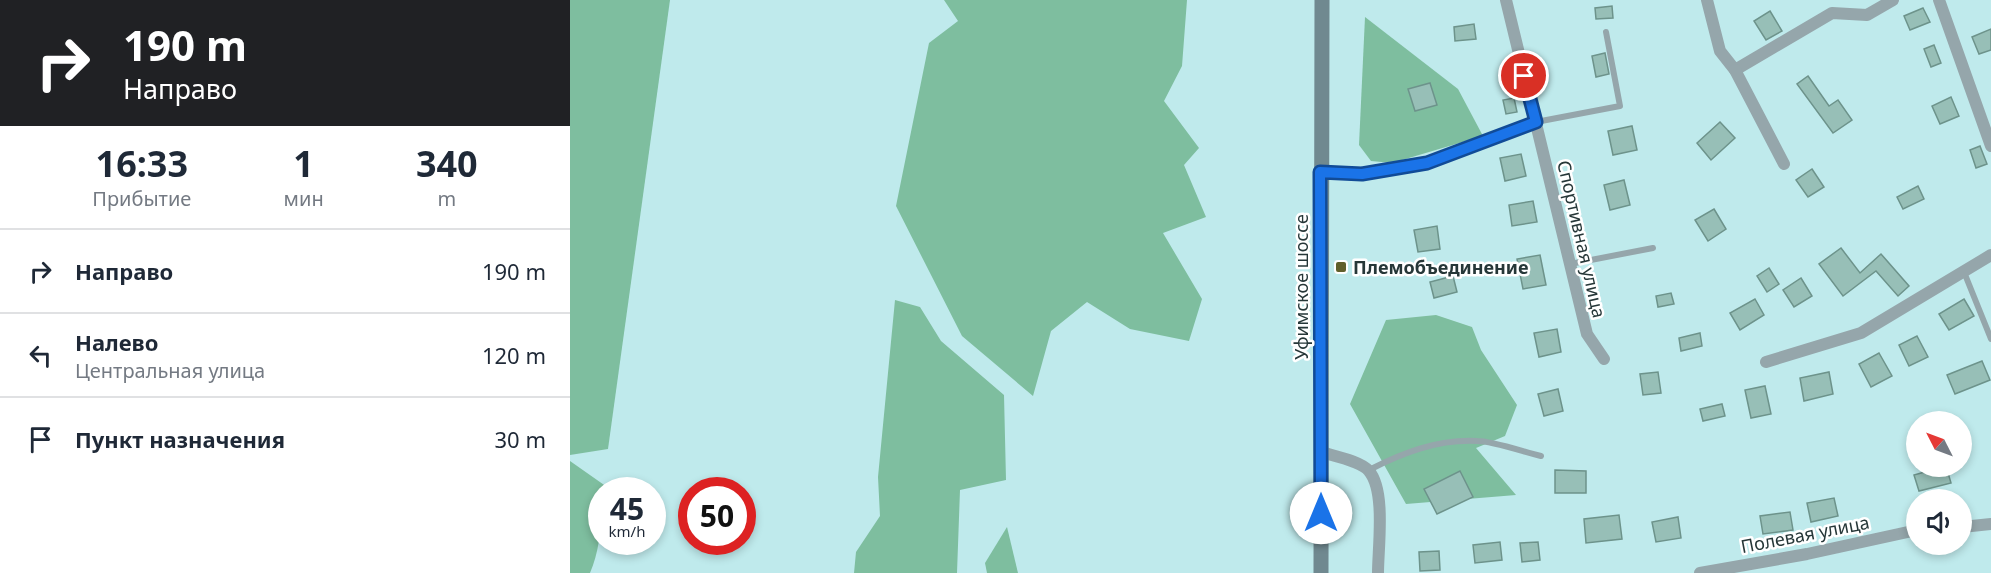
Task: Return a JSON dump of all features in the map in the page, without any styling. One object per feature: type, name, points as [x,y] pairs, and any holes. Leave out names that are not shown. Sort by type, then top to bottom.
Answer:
[{"type":"main road","name":"Уфимское шоссе","points":[[1321,573],[1322,0]]},
{"type":"street","name":"Спортивная улица","points":[[1506,0],[1587,334],[1604,359]]},
{"type":"street","points":[[1707,0],[1720,51],[1735,70],[1784,164]]},
{"type":"street","points":[[1735,70],[1833,13],[1867,15],[1893,0]]},
{"type":"street","points":[[1939,0],[1991,146]]},
{"type":"street","points":[[1320,172],[1362,174],[1427,163],[1536,122]]},
{"type":"street","points":[[1766,362],[1861,333],[1991,255]]},
{"type":"street","points":[[1321,452],[1351,461],[1369,470],[1377,486],[1378,573]]},
{"type":"street","points":[[1972,526],[1991,524]]},
{"type":"street","name":"Полевая улица","points":[[1700,573],[1807,554],[1906,532]]},
{"type":"lane","points":[[1536,122],[1620,106],[1606,32]]},
{"type":"lane","points":[[1570,264],[1653,248]]},
{"type":"lane","points":[[1964,272],[1991,339]]},
{"type":"lane","points":[[1369,470],[1395,456],[1428,445],[1478,440],[1540,456]]},
{"type":"green space","points":[[570,0],[670,0],[608,449],[570,455]]},
{"type":"green space","points":[[944,0],[1187,0],[1182,66],[1164,101],[1199,148],[1184,165],[1206,217],[1163,233],[1202,299],[1189,341],[1130,329],[1087,302],[1051,331],[1033,396],[962,336],[896,206],[929,43],[958,21]]},
{"type":"green space","points":[[1365,17],[1458,89],[1483,136],[1392,163],[1371,161],[1359,145]]},
{"type":"green space","points":[[895,300],[920,307],[941,341],[1004,395],[1006,480],[960,490],[957,573],[854,573],[856,552],[880,516],[878,477]]},
{"type":"green space","points":[[1436,315],[1472,327],[1481,350],[1517,405],[1505,436],[1476,448],[1516,495],[1406,504],[1350,404],[1386,320]]},
{"type":"green space","points":[[570,461],[593,477],[588,477],[588,555],[596,555],[590,573],[570,573]]},
{"type":"green space","points":[[1007,527],[1018,573],[987,573],[985,563]]},
{"type":"building","points":[[1612,6],[1613,18],[1596,19],[1595,8]]},
{"type":"building","points":[[1923,8],[1930,22],[1910,30],[1904,16]]},
{"type":"building","points":[[1770,11],[1782,31],[1766,40],[1754,21]]},
{"type":"building","points":[[1474,24],[1476,39],[1455,41],[1454,27]]},
{"type":"building","points":[[1991,29],[1991,50],[1979,54],[1972,37]]},
{"type":"building","points":[[1934,45],[1941,63],[1931,67],[1924,49]]},
{"type":"building","points":[[1605,53],[1609,74],[1596,77],[1592,56]]},
{"type":"building","points":[[1808,76],[1829,106],[1838,100],[1852,120],[1833,133],[1797,84]]},
{"type":"building","points":[[1430,83],[1437,105],[1415,111],[1408,89]]},
{"type":"building","points":[[1951,97],[1959,116],[1940,124],[1932,106]]},
{"type":"building","points":[[1514,98],[1517,112],[1506,114],[1503,100]]},
{"type":"building","points":[[1720,122],[1735,138],[1711,160],[1697,143]]},
{"type":"building","points":[[1632,126],[1637,150],[1613,155],[1608,131]]},
{"type":"building","points":[[1980,146],[1987,164],[1976,168],[1970,150]]},
{"type":"building","points":[[1521,154],[1526,176],[1505,181],[1500,158]]},
{"type":"building","points":[[1812,169],[1824,187],[1808,197],[1796,180]]},
{"type":"building","points":[[1624,180],[1630,205],[1610,210],[1604,185]]},
{"type":"building","points":[[1918,186],[1924,199],[1903,209],[1897,197]]},
{"type":"building","points":[[1533,201],[1537,222],[1512,226],[1509,205]]},
{"type":"building","points":[[1714,209],[1726,229],[1708,241],[1695,220]]},
{"type":"building","points":[[1437,226],[1440,249],[1418,252],[1414,230]]},
{"type":"building","points":[[1841,248],[1860,273],[1881,254],[1909,286],[1898,296],[1876,271],[1843,296],[1819,264]]},
{"type":"building","points":[[1540,255],[1546,285],[1523,289],[1517,259]]},
{"type":"building","points":[[1769,268],[1779,284],[1767,292],[1757,276]]},
{"type":"building","points":[[1453,276],[1457,292],[1434,298],[1430,282]]},
{"type":"building","points":[[1801,278],[1812,296],[1794,307],[1783,290]]},
{"type":"building","points":[[1671,293],[1674,304],[1658,307],[1656,296]]},
{"type":"building","points":[[1755,299],[1764,315],[1740,330],[1730,313]]},
{"type":"building","points":[[1964,299],[1974,316],[1949,330],[1939,314]]},
{"type":"building","points":[[1557,329],[1561,352],[1539,357],[1534,333]]},
{"type":"building","points":[[1700,333],[1702,346],[1681,351],[1679,338]]},
{"type":"building","points":[[1917,336],[1928,357],[1909,366],[1899,345]]},
{"type":"building","points":[[1879,353],[1892,376],[1871,387],[1859,364]]},
{"type":"building","points":[[1982,361],[1990,380],[1955,394],[1947,375]]},
{"type":"building","points":[[1658,372],[1661,393],[1643,395],[1640,374]]},
{"type":"building","points":[[1829,372],[1833,394],[1804,401],[1800,378]]},
{"type":"building","points":[[1765,386],[1771,414],[1751,418],[1745,390]]},
{"type":"building","points":[[1558,389],[1563,411],[1544,416],[1538,394]]},
{"type":"building","points":[[1722,404],[1725,416],[1703,421],[1700,409]]},
{"type":"building","points":[[1555,470],[1586,471],[1586,493],[1555,493]]},
{"type":"building","points":[[1460,471],[1473,497],[1437,514],[1424,489]]},
{"type":"building","points":[[1915,477],[1949,477],[1951,483],[1927,489],[1918,489]]},
{"type":"building","points":[[1834,498],[1838,516],[1811,522],[1807,503]]},
{"type":"building","points":[[1790,512],[1793,530],[1763,534],[1760,516]]},
{"type":"building","points":[[1619,515],[1622,539],[1586,543],[1584,519]]},
{"type":"building","points":[[1678,517],[1681,538],[1656,542],[1652,522]]},
{"type":"building","points":[[1500,542],[1502,560],[1475,563],[1473,545]]},
{"type":"building","points":[[1538,542],[1540,560],[1522,562],[1520,543]]},
{"type":"building","points":[[1439,551],[1440,570],[1420,571],[1419,552]]},
{"type":"place","name":"Племобъединение","points":[[1341,267]]},
{"type":"route","points":[[1321,513],[1320,172],[1362,174],[1427,163],[1536,122],[1524,76]]}]
